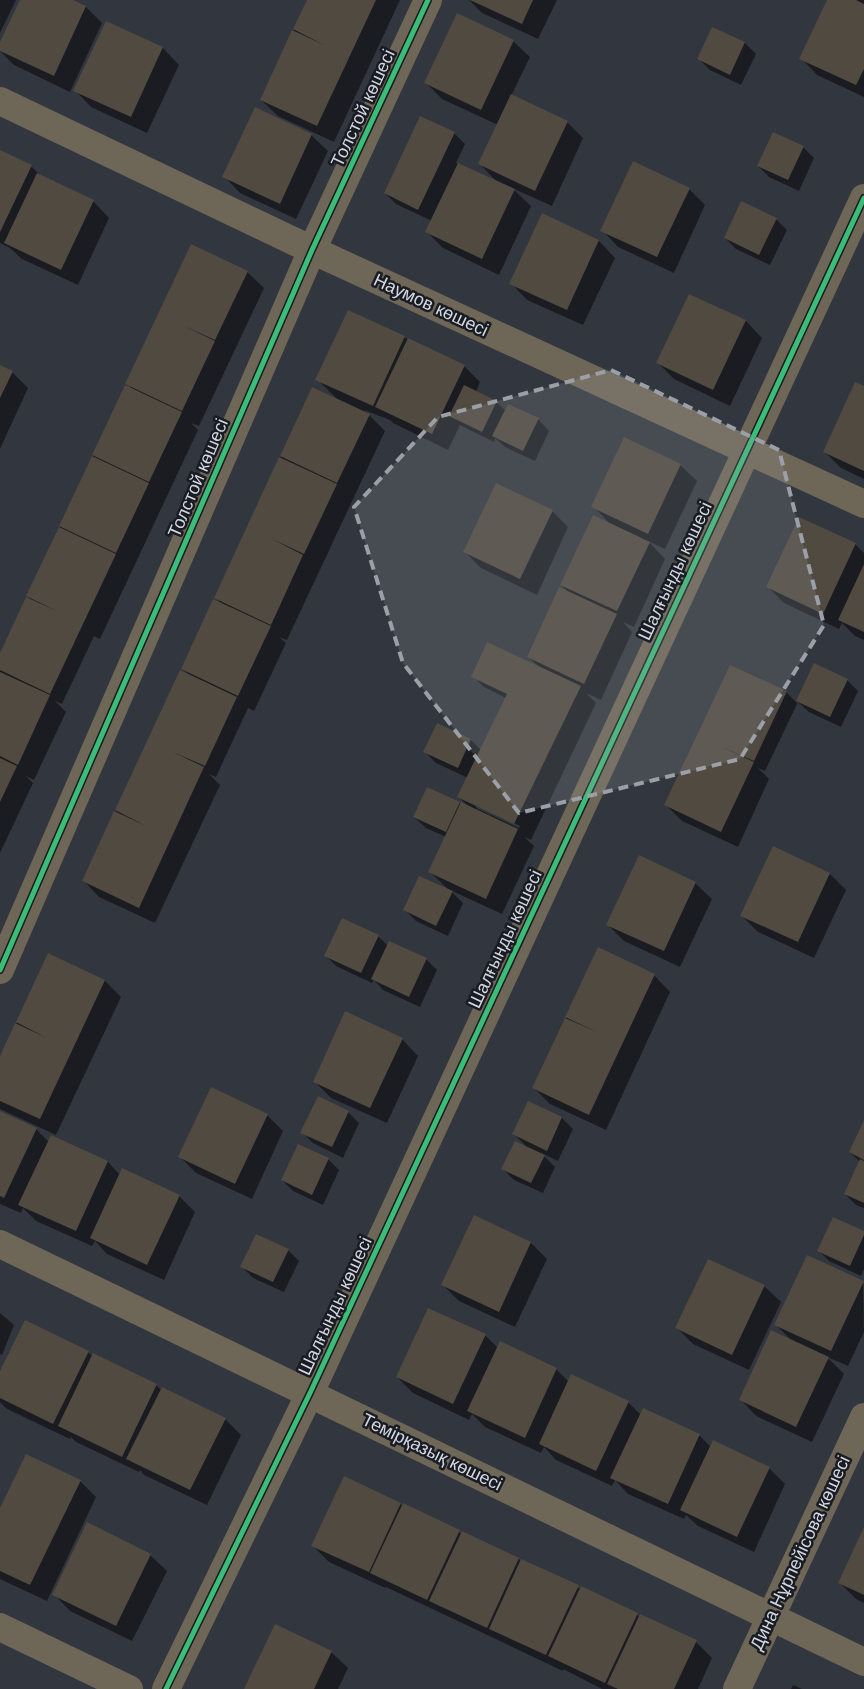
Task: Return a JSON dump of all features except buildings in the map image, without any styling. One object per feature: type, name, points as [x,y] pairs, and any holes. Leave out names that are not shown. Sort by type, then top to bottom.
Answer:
[{"type":"street","name":"Толстой көшесі","points":[[0,970],[312,250],[428,0]]},
{"type":"street","name":"Наумов көшесі","points":[[0,101],[312,250],[864,504]]},
{"type":"street","name":"Шалғынды көшесі","points":[[166,1689],[310,1393],[864,198]]},
{"type":"street","name":"Темірқазық көшесі","points":[[0,1244],[864,1662]]},
{"type":"street","name":"Дина Нұрпейісова көшесі","points":[[737,1689],[864,1417]]},
{"type":"street","points":[[0,1628],[129,1689]]},
{"type":"highlighted area","points":[[611,370],[779,450],[824,625],[740,759],[519,813],[403,663],[354,507],[438,417]]},
{"type":"cycle path","points":[[0,970],[312,250],[428,0]]},
{"type":"cycle path","points":[[166,1689],[310,1393],[864,198]]}]
